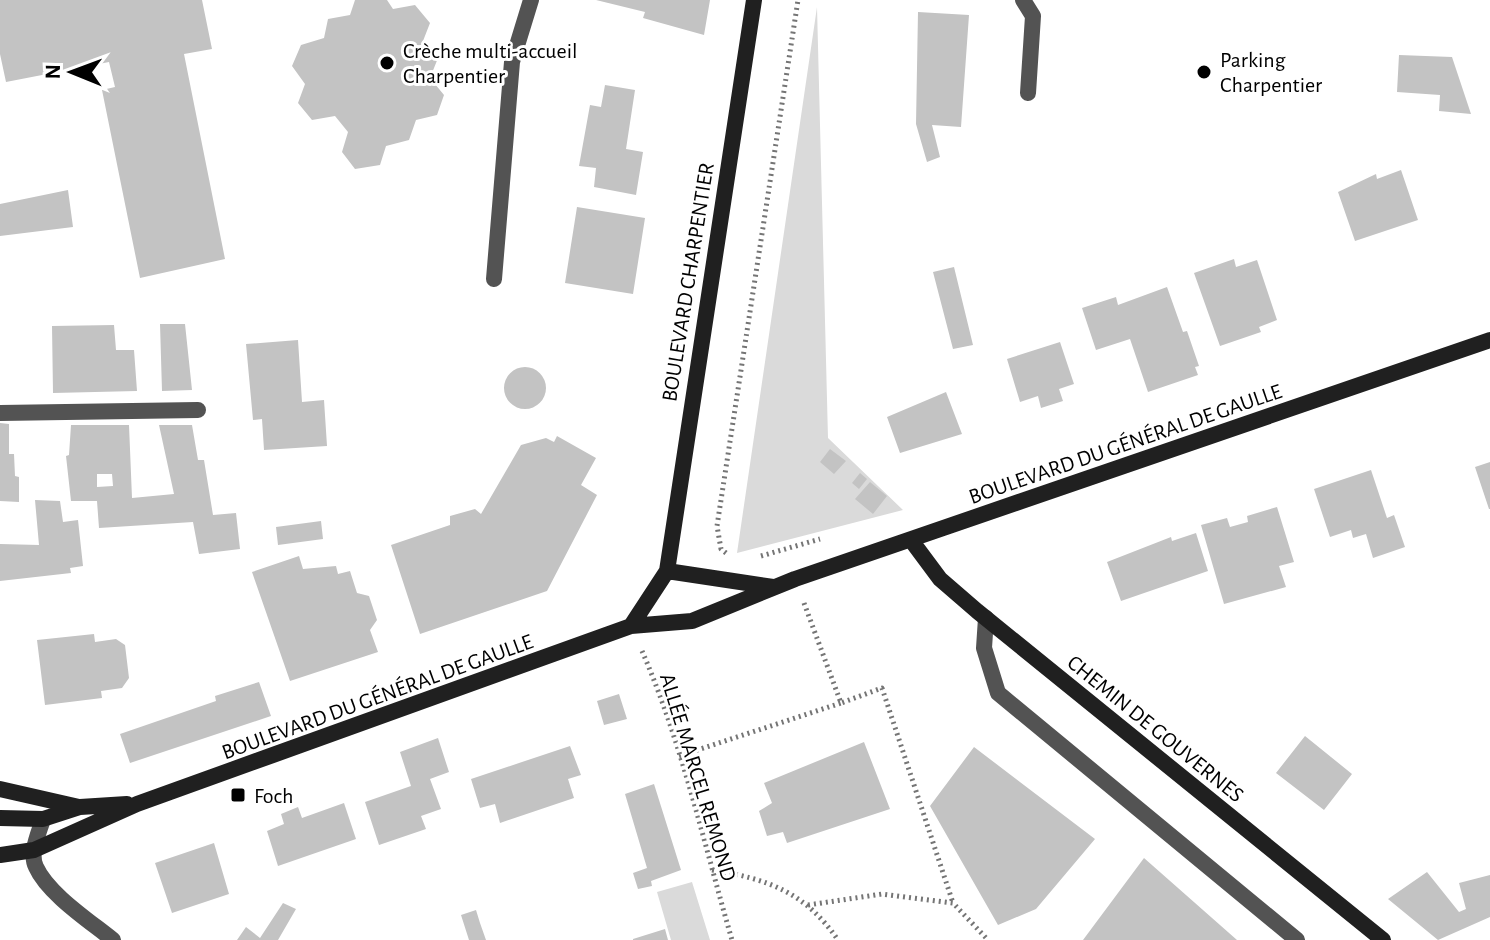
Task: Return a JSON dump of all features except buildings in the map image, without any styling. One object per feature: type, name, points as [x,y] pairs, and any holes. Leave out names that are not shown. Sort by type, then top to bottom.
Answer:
[{"type":"street","points":[[494,279],[512,62],[531,0]]},
{"type":"street","name":"BOULEVARD CHARPENTIER","points":[[667,571],[754,0]]},
{"type":"street","points":[[1023,0],[1033,16],[1028,93]]},
{"type":"street","name":"BOULEVARD DU GÉNÉRAL DE GAULLE","points":[[0,855],[34,850],[137,804],[631,626],[692,621],[795,579],[1490,340]]},
{"type":"street","points":[[0,413],[198,410]]},
{"type":"street","name":"CHEMIN DE GOUVERNES","points":[[911,540],[940,579],[986,618],[1383,940]]},
{"type":"street","points":[[631,626],[667,571]]},
{"type":"street","name":"BOULEVARD DU GÉNÉRAL DE GAULLE","points":[[667,571],[774,587]]},
{"type":"street","points":[[986,618],[984,648],[998,693],[1297,940]]},
{"type":"street","name":"BOULEVARD DU GÉNÉRAL DE GAULLE","points":[[0,789],[80,807]]},
{"type":"street","name":"BOULEVARD DU GÉNÉRAL DE GAULLE","points":[[0,818],[43,819],[80,807],[137,804]]},
{"type":"street","points":[[43,819],[34,850],[35,867],[62,898],[113,940]]},
{"type":"path","points":[[732,559],[721,549],[717,526],[798,0]]},
{"type":"path","points":[[756,558],[833,535]]},
{"type":"path","points":[[795,579],[841,703]]},
{"type":"path","name":"ALLÉE MARCEL REMOND","points":[[631,626],[658,689],[732,940]]},
{"type":"path","points":[[679,756],[882,688],[953,903],[988,940]]},
{"type":"path","points":[[712,870],[751,876],[801,898],[838,940]]},
{"type":"path","points":[[808,905],[882,894],[953,903]]},
{"type":"shaded area","points":[[817,7],[828,438],[903,510],[737,553]]},
{"type":"shaded area","points":[[692,882],[710,940],[671,940],[657,892]]},
{"type":"place","name":"Crèche multi-accueil Charpentier","points":[[387,63]]},
{"type":"place","name":"Parking Charpentier","points":[[1204,72]]},
{"type":"place","name":"Foch","points":[[238,795]]}]
